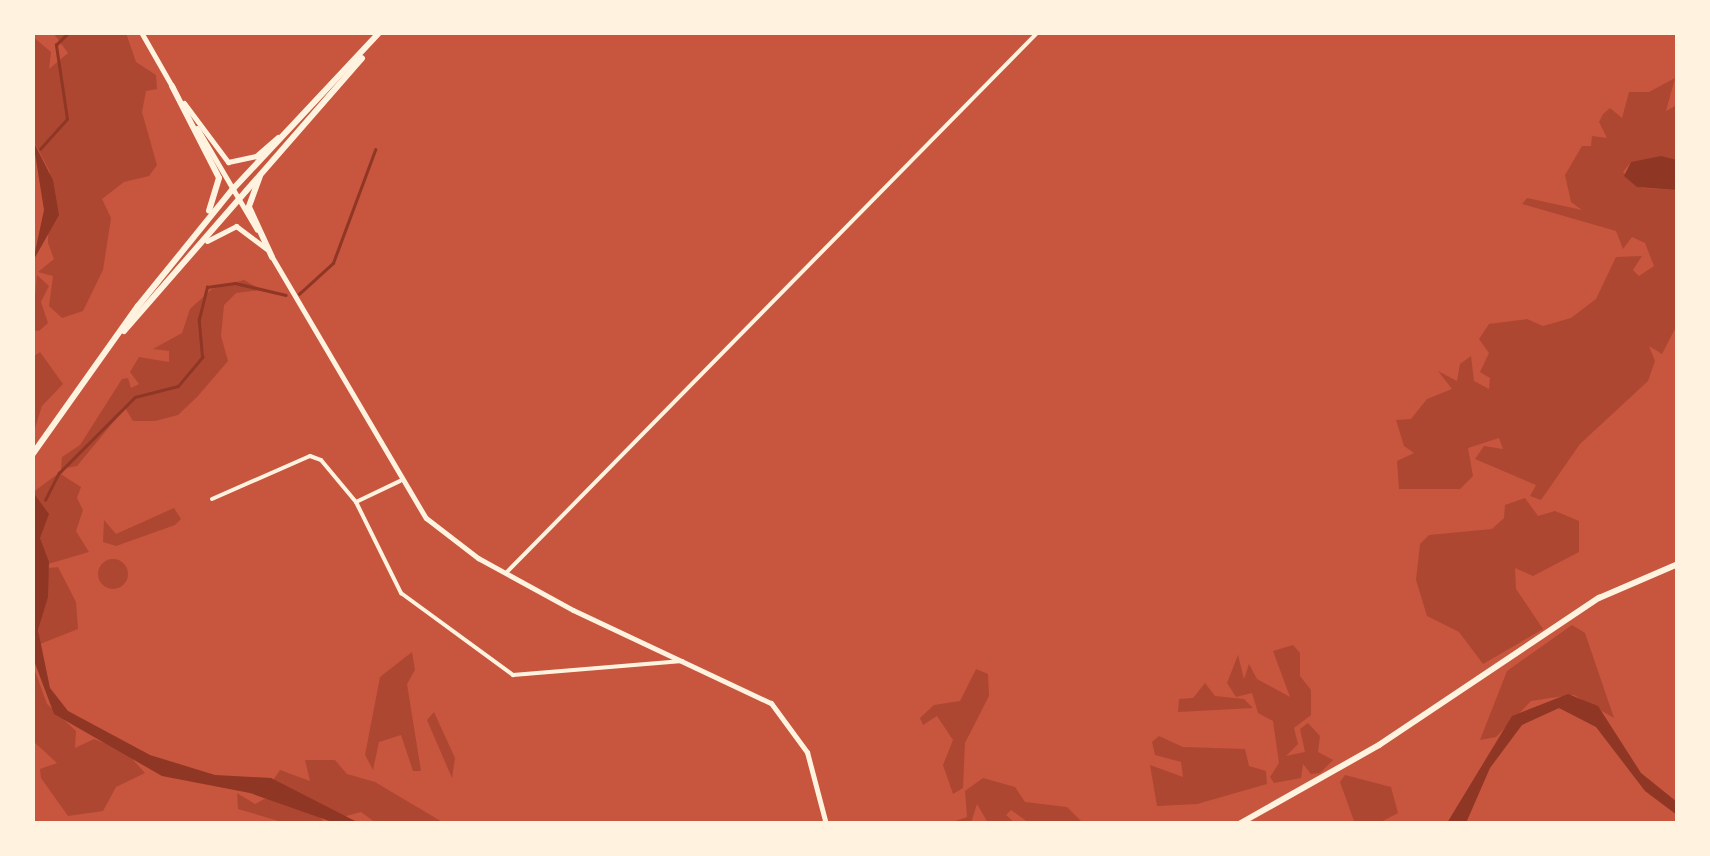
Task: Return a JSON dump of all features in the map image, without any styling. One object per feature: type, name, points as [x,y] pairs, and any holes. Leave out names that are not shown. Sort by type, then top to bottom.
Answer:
[{"type":"main road","points":[[34,452],[103,354],[234,194],[382,32]]},
{"type":"main road","points":[[141,308],[220,190],[214,164],[172,86]]},
{"type":"main road","points":[[272,257],[248,207],[250,192],[332,87]]},
{"type":"main road","points":[[1239,822],[1379,746],[1599,598],[1678,564]]},
{"type":"street","points":[[141,32],[400,481],[440,531],[506,572],[753,689],[787,718],[808,752],[826,824]]},
{"type":"street","points":[[506,572],[1038,32]]},
{"type":"street","points":[[172,86],[217,154],[236,164],[256,156],[332,87]]},
{"type":"street","points":[[141,308],[224,226],[246,228],[272,257]]},
{"type":"street","points":[[212,499],[316,456],[356,502],[401,593],[512,675],[687,661]]},
{"type":"street","points":[[356,502],[400,481]]},
{"type":"street","points":[[1141,824],[1166,824]]},
{"type":"shaded area","points":[[126,33],[136,62],[156,75],[157,89],[146,91],[142,112],[157,165],[149,176],[124,182],[102,199],[111,218],[103,270],[83,311],[62,318],[49,306],[53,276],[38,272],[54,259],[48,243],[50,172],[33,140],[32,36],[51,52],[49,69],[68,53],[54,34]]},
{"type":"shaded area","points":[[1675,78],[1666,111],[1677,105],[1677,160],[1631,162],[1623,172],[1642,188],[1677,190],[1677,325],[1662,354],[1649,346],[1655,361],[1648,381],[1580,444],[1541,500],[1530,496],[1536,485],[1475,459],[1484,446],[1503,449],[1499,438],[1468,448],[1473,476],[1460,489],[1399,489],[1397,461],[1414,453],[1404,446],[1396,420],[1411,419],[1427,399],[1452,389],[1438,371],[1457,381],[1460,364],[1471,356],[1474,381],[1489,389],[1490,378],[1480,372],[1489,353],[1479,339],[1489,324],[1527,319],[1543,326],[1571,318],[1596,299],[1616,257],[1642,256],[1633,270],[1639,276],[1654,266],[1645,243],[1632,237],[1623,249],[1616,231],[1522,204],[1527,198],[1582,210],[1571,202],[1565,175],[1582,146],[1591,146],[1592,136],[1607,138],[1599,122],[1603,114],[1610,108],[1622,118],[1629,92],[1649,92]]},
{"type":"shaded area","points":[[33,141],[53,180],[59,215],[33,261],[44,210]]},
{"type":"shaded area","points":[[1661,156],[1677,160],[1677,190],[1637,187],[1624,176],[1631,162]]},
{"type":"shaded area","points":[[37,275],[49,286],[41,302],[48,323],[39,331],[32,330]]},
{"type":"shaded area","points":[[244,280],[261,290],[236,293],[224,305],[221,336],[228,361],[197,397],[178,415],[155,421],[133,421],[125,408],[77,466],[61,469],[62,457],[80,445],[122,379],[128,378],[131,388],[139,384],[130,372],[139,357],[169,362],[169,351],[153,349],[182,333],[190,309],[212,289]]},
{"type":"shaded area","points":[[40,352],[63,384],[42,406],[33,434],[33,357]]},
{"type":"shaded area","points":[[59,473],[81,487],[77,498],[83,510],[76,531],[89,552],[48,564],[40,559],[32,493]]},
{"type":"shaded area","points":[[32,491],[49,514],[40,538],[49,562],[48,597],[38,630],[50,688],[68,711],[150,755],[215,775],[271,778],[359,823],[335,823],[250,793],[162,776],[54,714],[33,658]]},
{"type":"shaded area","points":[[1525,498],[1538,516],[1555,511],[1579,521],[1579,552],[1533,576],[1515,568],[1516,589],[1543,629],[1483,664],[1459,632],[1427,616],[1416,580],[1420,544],[1429,535],[1492,529],[1504,518],[1505,505]]},
{"type":"shaded area","points":[[174,508],[181,519],[175,525],[116,546],[103,542],[104,520],[116,534]]},
{"type":"shaded area","points":[[113,559],[127,568],[128,574],[119,588],[113,589],[99,580],[98,574],[107,560]]},
{"type":"shaded area","points":[[58,567],[76,602],[78,629],[40,644],[37,619],[49,568]]},
{"type":"shaded area","points":[[1572,625],[1585,633],[1614,718],[1574,695],[1531,701],[1496,737],[1480,740],[1507,671]]},
{"type":"shaded area","points":[[1293,645],[1300,653],[1300,676],[1311,690],[1311,715],[1294,728],[1298,744],[1286,756],[1305,752],[1300,729],[1308,723],[1320,736],[1318,752],[1333,760],[1320,773],[1311,774],[1303,764],[1301,778],[1274,783],[1270,777],[1279,763],[1273,721],[1258,713],[1252,693],[1236,697],[1227,683],[1238,655],[1244,679],[1249,664],[1257,679],[1290,697],[1273,651]]},
{"type":"shaded area","points":[[412,652],[415,670],[407,684],[421,771],[413,771],[401,735],[379,742],[373,770],[365,755],[380,677]]},
{"type":"shaded area","points":[[32,663],[47,704],[76,731],[75,748],[94,739],[125,751],[145,773],[116,787],[103,811],[68,816],[41,778],[40,769],[57,763],[33,741]]},
{"type":"shaded area","points":[[976,669],[988,674],[989,696],[965,743],[963,788],[953,794],[943,765],[953,740],[937,716],[923,725],[920,718],[934,705],[960,701]]},
{"type":"shaded area","points":[[1205,683],[1215,696],[1244,699],[1253,708],[1178,712],[1179,699],[1193,698]]},
{"type":"shaded area","points":[[1568,694],[1598,706],[1641,773],[1677,802],[1677,815],[1645,791],[1596,727],[1559,708],[1522,725],[1490,768],[1466,823],[1447,823],[1512,716]]},
{"type":"shaded area","points":[[434,712],[455,758],[452,778],[427,720]]},
{"type":"shaded area","points":[[1159,736],[1183,747],[1245,749],[1249,766],[1266,771],[1267,784],[1197,804],[1157,806],[1150,765],[1183,777],[1181,762],[1155,755],[1152,742]]},
{"type":"shaded area","points":[[305,760],[335,760],[347,774],[375,782],[444,823],[376,823],[361,812],[339,818],[271,783],[280,770],[310,781]]},
{"type":"shaded area","points":[[1345,775],[1391,787],[1398,813],[1379,823],[1354,821],[1340,782]]},
{"type":"shaded area","points":[[983,778],[1015,787],[1025,802],[1067,807],[1083,823],[1029,823],[1011,810],[1006,815],[1015,823],[988,823],[977,804],[971,823],[950,823],[967,817],[965,791]]},
{"type":"shaded area","points":[[237,793],[255,804],[266,798],[315,811],[325,823],[285,823],[238,809]]},
{"type":"waterway","points":[[40,149],[67,119],[56,45],[69,32]]},
{"type":"waterway","points":[[299,294],[333,263],[375,150]]},
{"type":"waterway","points":[[45,500],[59,473],[135,397],[178,386],[202,357],[199,319],[207,287],[235,283],[286,295]]}]
